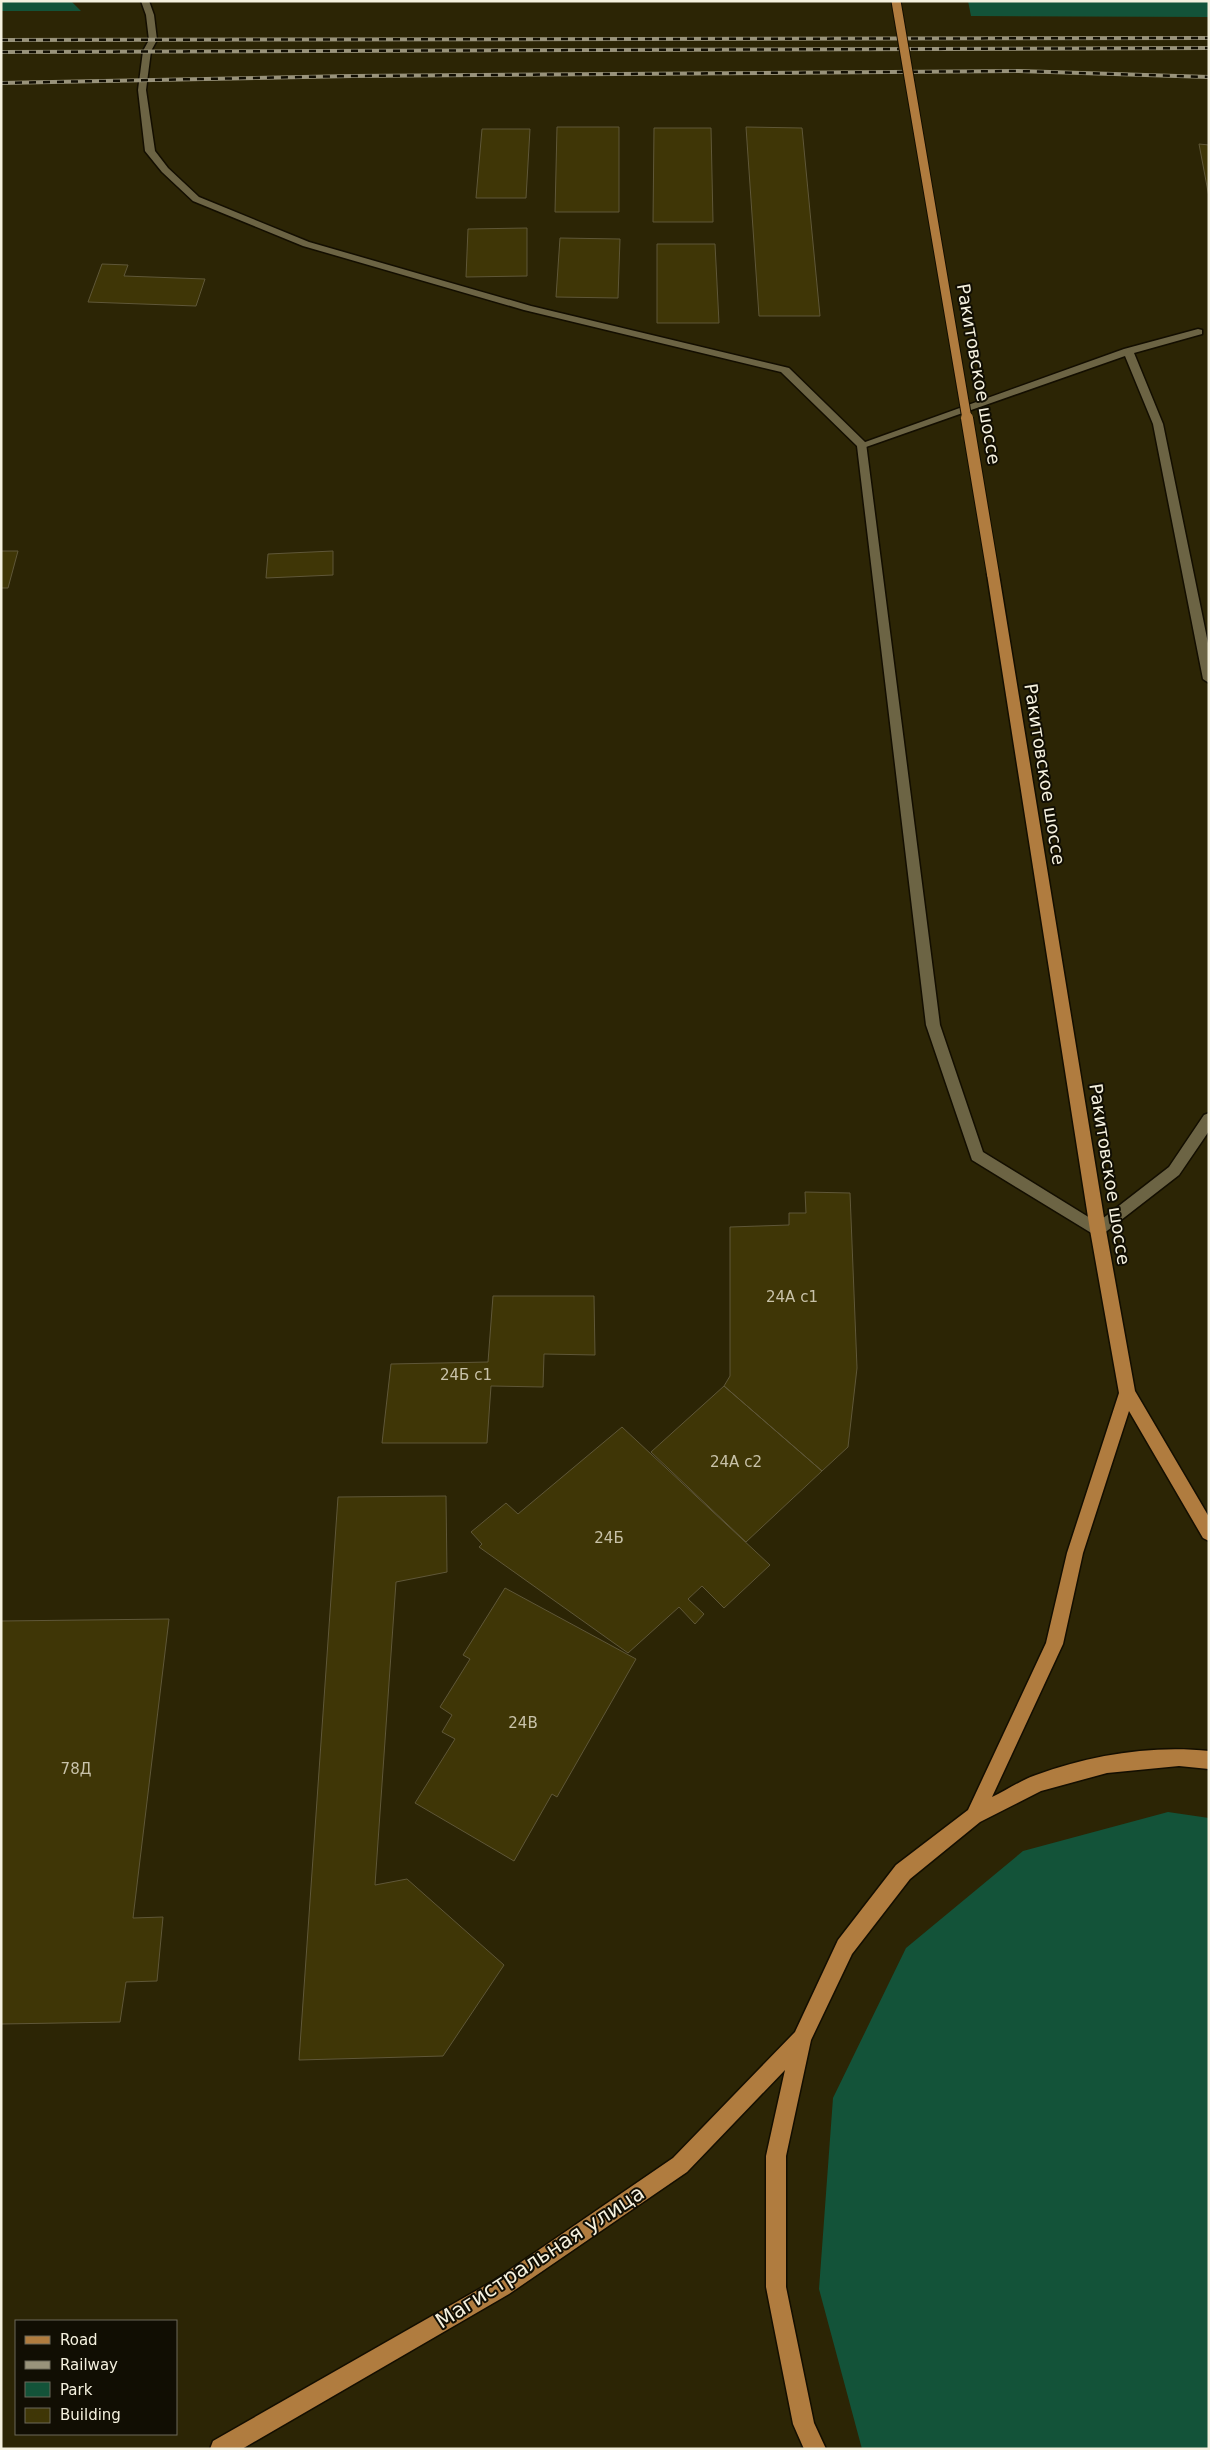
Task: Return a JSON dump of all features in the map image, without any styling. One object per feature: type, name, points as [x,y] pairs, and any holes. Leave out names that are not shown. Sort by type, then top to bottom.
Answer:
[{"type":"main road","name":"Ракитовское шоссе","points":[[896,1],[993,574],[1098,1230],[1127,1393],[1209,1533]]},
{"type":"main road","points":[[974,1816],[1054,1644],[1075,1553],[1127,1393]]},
{"type":"main road","points":[[814,2449],[804,2424],[776,2286],[776,2156],[802,2039],[845,1947],[903,1872],[974,1816],[1038,1783],[1107,1764],[1179,1757],[1209,1760]]},
{"type":"main road","name":"Магистральная улица","points":[[221,2449],[502,2287],[680,2165],[802,2039]]},
{"type":"street","points":[[145,1],[150,15],[152,40],[147,52],[142,90],[150,151],[165,170],[196,199],[306,244],[528,308],[785,370],[862,445],[933,1025],[977,1156],[1098,1230],[1174,1171],[1209,1119]]},
{"type":"street","points":[[862,445],[1128,351],[1198,332]]},
{"type":"street","points":[[1128,351],[1158,424],[1209,678]]},
{"type":"green space","points":[[1,1],[71,1],[81,11],[1,11]]},
{"type":"green space","points":[[968,1],[1209,1],[1209,17],[971,16]]},
{"type":"green space","points":[[1168,1812],[1209,1818],[1209,2449],[862,2449],[819,2289],[833,2098],[906,1948],[1023,1851]]},
{"type":"building","points":[[557,127],[619,127],[619,212],[555,212]]},
{"type":"building","points":[[746,127],[802,128],[820,316],[759,316]]},
{"type":"building","points":[[654,128],[711,128],[713,222],[653,222]]},
{"type":"building","points":[[482,129],[530,129],[526,198],[476,198]]},
{"type":"building","points":[[1199,144],[1209,145],[1209,197]]},
{"type":"building","points":[[527,228],[527,276],[466,277],[468,229]]},
{"type":"building","points":[[560,238],[620,239],[618,298],[556,297]]},
{"type":"building","points":[[657,244],[715,244],[719,323],[657,323]]},
{"type":"building","points":[[102,264],[128,265],[124,276],[205,279],[196,306],[88,302]]},
{"type":"building","points":[[1,551],[18,551],[8,588],[1,588]]},
{"type":"building","points":[[333,551],[333,575],[266,578],[268,554]]},
{"type":"building","points":[[805,1192],[850,1193],[857,1368],[848,1447],[822,1471],[724,1386],[730,1376],[730,1227],[789,1225],[789,1213],[806,1213]]},
{"type":"building","points":[[493,1296],[594,1296],[595,1355],[544,1354],[543,1387],[491,1386],[487,1443],[382,1443],[391,1364],[488,1362]]},
{"type":"building","points":[[724,1386],[822,1471],[746,1542],[651,1452]]},
{"type":"building","points":[[622,1427],[770,1565],[724,1608],[702,1586],[688,1599],[704,1614],[695,1624],[679,1607],[628,1653],[479,1547],[482,1544],[471,1532],[506,1503],[518,1514]]},
{"type":"building","points":[[446,1496],[447,1572],[396,1582],[375,1885],[407,1879],[504,1965],[443,2056],[299,2060],[338,1497]]},
{"type":"building","points":[[505,1588],[636,1659],[557,1797],[552,1794],[514,1861],[415,1803],[455,1739],[442,1732],[452,1715],[440,1707],[470,1659],[463,1655]]},
{"type":"building","points":[[169,1619],[133,1918],[163,1917],[157,1981],[126,1982],[120,2022],[1,2024],[1,1621]]},
{"type":"railway","points":[[1,40],[1209,38]]},
{"type":"railway","points":[[1,52],[1209,48]]},
{"type":"railway","points":[[1,83],[352,76],[1018,71],[1209,77]]}]
